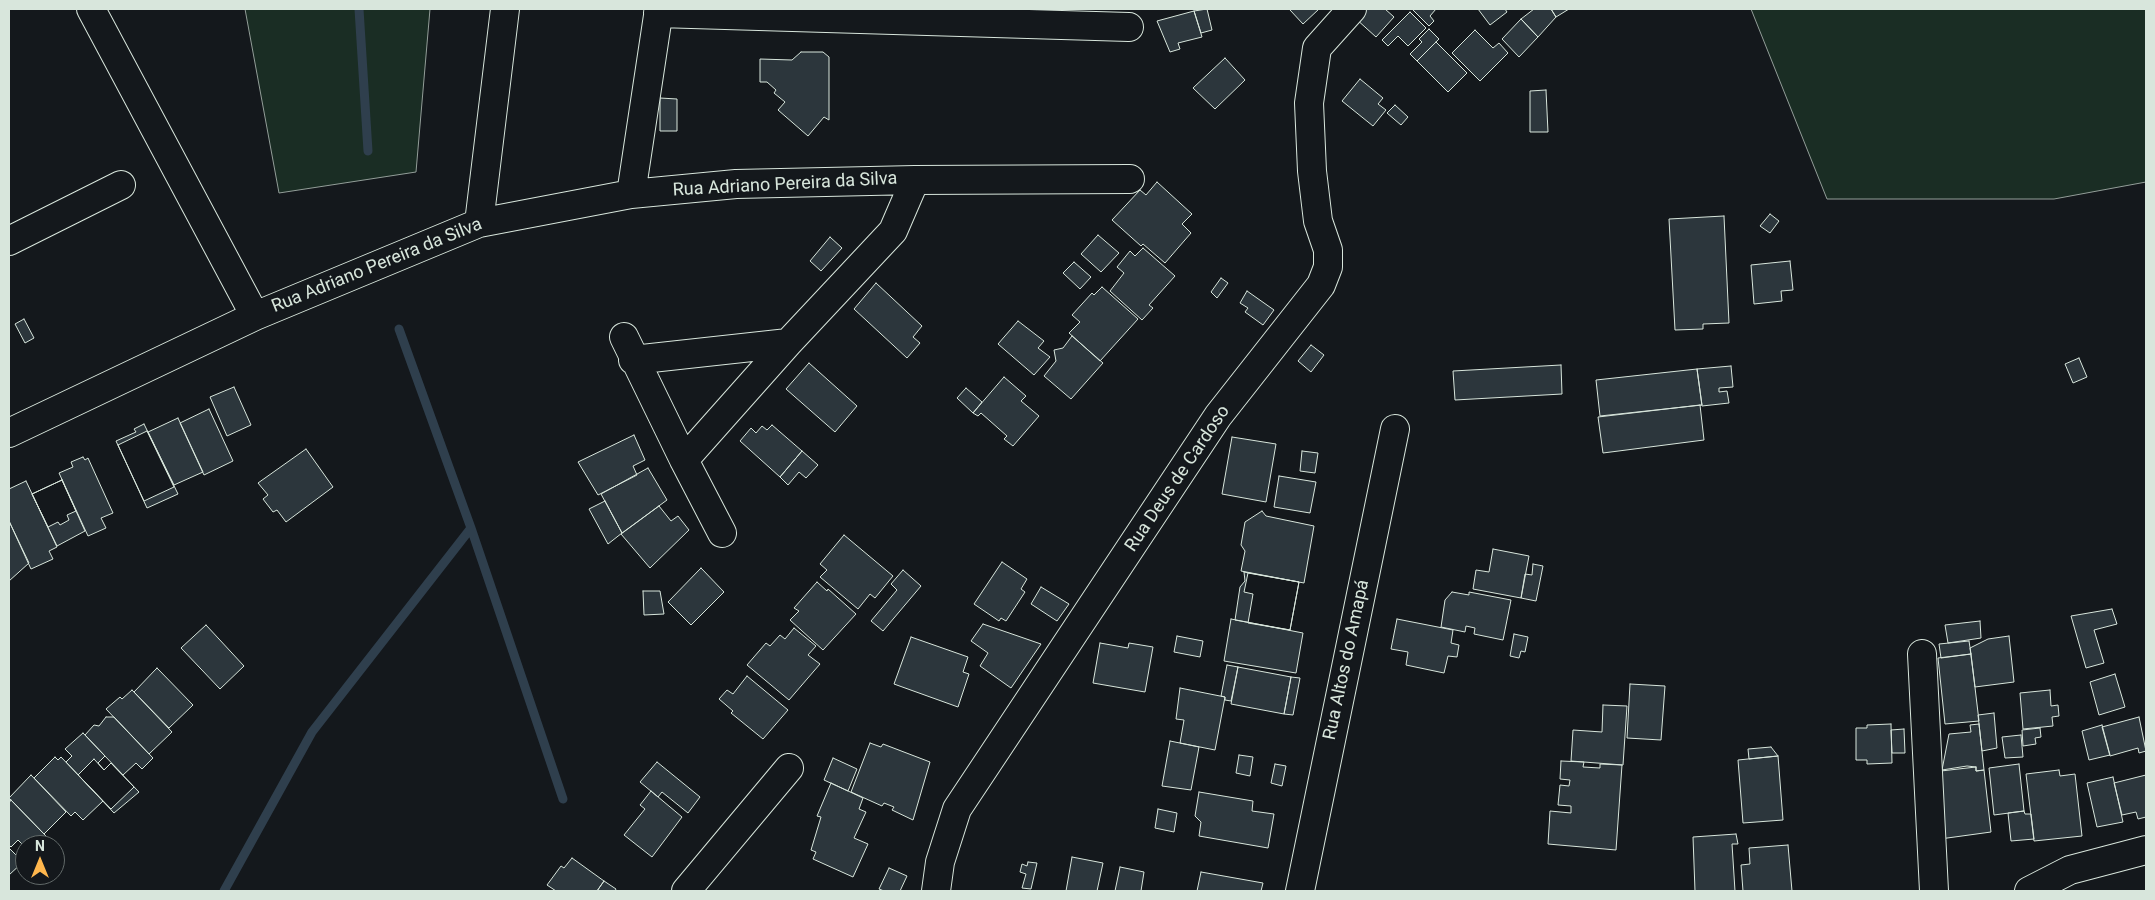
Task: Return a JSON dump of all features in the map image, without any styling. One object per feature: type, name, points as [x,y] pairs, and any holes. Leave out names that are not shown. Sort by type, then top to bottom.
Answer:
[{"type":"street","points":[[91,9],[255,316]]},
{"type":"street","points":[[478,223],[505,9]]},
{"type":"street","name":"Rua Deus de Cardoso","points":[[936,891],[940,862],[957,809],[1218,416],[1321,285],[1328,268],[1328,250],[1318,221],[1312,171],[1309,102],[1317,48],[1352,9]]},
{"type":"street","points":[[631,194],[658,11],[913,15],[1129,27]]},
{"type":"street","name":"Rua Adriano Pereira da Silva","points":[[9,433],[255,316],[478,223],[631,194],[736,184],[915,180],[1130,179]]},
{"type":"street","points":[[684,460],[788,343],[893,231],[915,180]]},
{"type":"street","points":[[9,241],[121,185]]},
{"type":"street","points":[[722,533],[628,348],[788,343]]},
{"type":"street","name":"Rua Altos do Amapá","points":[[1300,891],[1395,429]]},
{"type":"street","points":[[1922,654],[1934,891]]},
{"type":"street","points":[[686,891],[788,768]]},
{"type":"street","points":[[2029,891],[2070,870],[2146,850]]},
{"type":"green space","points":[[245,9],[430,9],[416,172],[279,193]]},
{"type":"green space","points":[[1751,9],[2146,9],[2146,182],[2054,199],[1827,199]]},
{"type":"building","points":[[1207,9],[1212,30],[1201,33],[1194,11]]},
{"type":"building","points":[[1291,9],[1319,9],[1303,24]]},
{"type":"building","points":[[1363,9],[1385,9],[1394,17],[1376,37],[1355,18]]},
{"type":"building","points":[[1412,9],[1436,9],[1430,16],[1434,21],[1429,26]]},
{"type":"building","points":[[1478,9],[1505,9],[1507,12],[1490,25]]},
{"type":"building","points":[[1534,9],[1551,9],[1556,17],[1538,37],[1521,19]]},
{"type":"building","points":[[1551,9],[1569,9],[1556,17]]},
{"type":"building","points":[[1194,11],[1202,37],[1178,43],[1180,49],[1170,52],[1157,21]]},
{"type":"building","points":[[1410,12],[1426,28],[1408,46],[1398,36],[1388,46],[1382,40]]},
{"type":"building","points":[[1521,19],[1538,37],[1519,57],[1502,39]]},
{"type":"building","points":[[1429,29],[1439,39],[1417,61],[1410,54],[1422,42],[1419,39]]},
{"type":"building","points":[[1475,30],[1493,48],[1499,43],[1508,53],[1480,81],[1452,53]]},
{"type":"building","points":[[1436,42],[1467,73],[1448,92],[1417,61]]},
{"type":"building","points":[[801,52],[823,52],[829,57],[829,120],[824,117],[808,136],[778,110],[785,102],[774,93],[776,90],[767,82],[760,82],[760,59],[792,60]]},
{"type":"building","points":[[1225,58],[1245,80],[1215,109],[1193,88]]},
{"type":"building","points":[[1360,79],[1383,98],[1378,104],[1386,110],[1373,126],[1342,101]]},
{"type":"building","points":[[1546,90],[1548,132],[1530,132],[1530,91]]},
{"type":"building","points":[[660,98],[677,99],[677,131],[660,131]]},
{"type":"building","points":[[1395,105],[1408,117],[1401,125],[1387,113]]},
{"type":"building","points":[[1157,182],[1192,214],[1182,224],[1191,233],[1165,263],[1143,244],[1141,246],[1112,220],[1140,190],[1146,195]]},
{"type":"building","points":[[1770,214],[1779,221],[1770,233],[1760,226]]},
{"type":"building","points":[[1724,216],[1729,323],[1703,324],[1703,329],[1675,330],[1669,219]]},
{"type":"building","points":[[1098,235],[1119,253],[1101,272],[1081,254]]},
{"type":"building","points":[[830,237],[842,248],[821,271],[810,261]]},
{"type":"building","points":[[1143,248],[1175,276],[1149,305],[1153,308],[1142,320],[1110,291],[1124,273],[1117,267],[1130,251],[1135,256]]},
{"type":"building","points":[[1790,261],[1793,290],[1781,291],[1782,301],[1754,304],[1751,265]]},
{"type":"building","points":[[1074,262],[1091,277],[1080,289],[1063,273]]},
{"type":"building","points":[[1221,278],[1228,283],[1217,298],[1211,292]]},
{"type":"building","points":[[876,283],[922,326],[913,337],[920,343],[907,358],[854,309]]},
{"type":"building","points":[[1102,287],[1138,319],[1100,361],[1069,333],[1080,322],[1072,315],[1092,293],[1094,295]]},
{"type":"building","points":[[1247,291],[1274,310],[1263,325],[1245,312],[1248,308],[1240,303]]},
{"type":"building","points":[[24,319],[34,338],[25,343],[15,324]]},
{"type":"building","points":[[1018,321],[1044,341],[1038,348],[1050,357],[1034,375],[998,344]]},
{"type":"building","points":[[1072,336],[1103,363],[1071,399],[1044,376],[1056,361],[1054,350],[1063,348]]},
{"type":"building","points":[[1311,345],[1324,355],[1311,372],[1298,361]]},
{"type":"building","points":[[2079,358],[2087,377],[2073,383],[2065,364]]},
{"type":"building","points":[[809,363],[857,406],[835,432],[786,389]]},
{"type":"building","points":[[1561,365],[1562,394],[1455,400],[1453,371]]},
{"type":"building","points":[[1731,366],[1733,387],[1719,388],[1719,392],[1727,391],[1729,403],[1702,406],[1697,369]]},
{"type":"building","points":[[1697,369],[1702,405],[1600,416],[1596,380]]},
{"type":"building","points":[[1004,377],[1026,396],[1021,401],[1039,416],[1013,446],[1004,439],[1007,436],[981,413],[978,416],[973,413]]},
{"type":"building","points":[[234,387],[251,425],[227,436],[210,397]]},
{"type":"building","points":[[966,388],[982,402],[973,413],[957,398]]},
{"type":"building","points":[[1700,405],[1704,440],[1603,453],[1598,417]]},
{"type":"building","points":[[209,409],[233,461],[204,475],[180,423]]},
{"type":"building","points":[[178,418],[203,472],[174,485],[148,432]]},
{"type":"building","points":[[144,424],[178,494],[147,508],[116,441],[136,432],[134,429]]},
{"type":"building","points":[[772,425],[802,451],[780,477],[740,441],[751,428],[756,433],[762,426],[767,430]]},
{"type":"building","points":[[147,431],[174,487],[144,501],[118,445]]},
{"type":"building","points":[[634,435],[645,460],[633,466],[637,475],[598,495],[578,462]]},
{"type":"building","points":[[1232,437],[1276,444],[1266,502],[1222,494]]},
{"type":"building","points":[[306,449],[333,487],[286,522],[277,510],[273,512],[263,499],[268,495],[258,483]]},
{"type":"building","points":[[802,451],[818,465],[806,478],[799,472],[788,485],[780,477]]},
{"type":"building","points":[[1302,451],[1318,453],[1315,473],[1300,471]]},
{"type":"building","points":[[83,457],[85,460],[88,458],[113,513],[101,518],[106,528],[88,536],[59,473],[73,467],[71,462]]},
{"type":"building","points":[[648,468],[667,500],[622,533],[601,494]]},
{"type":"building","points":[[1279,476],[1316,482],[1310,513],[1274,507]]},
{"type":"building","points":[[62,480],[76,511],[67,515],[69,520],[60,525],[58,522],[48,527],[32,494]]},
{"type":"building","points":[[62,480],[85,531],[57,546],[32,494]]},
{"type":"building","points":[[26,481],[57,547],[49,551],[53,559],[31,569],[9,521],[9,489]]},
{"type":"building","points":[[605,501],[622,533],[608,544],[589,509]]},
{"type":"building","points":[[659,506],[671,521],[678,516],[689,530],[650,568],[621,534]]},
{"type":"building","points":[[1262,511],[1266,516],[1314,526],[1304,583],[1241,571],[1245,551],[1241,545],[1245,522]]},
{"type":"building","points":[[9,521],[29,563],[9,581]]},
{"type":"building","points":[[844,535],[893,576],[875,598],[870,594],[858,609],[820,577],[827,570],[820,564]]},
{"type":"building","points":[[1493,549],[1529,556],[1521,598],[1473,589],[1476,570],[1489,572]]},
{"type":"building","points":[[1002,562],[1027,579],[1021,589],[1025,592],[1006,621],[1001,618],[999,621],[974,604]]},
{"type":"building","points":[[1533,564],[1543,566],[1536,601],[1521,598],[1525,574],[1532,575]]},
{"type":"building","points":[[701,568],[724,592],[691,625],[668,602]]},
{"type":"building","points":[[903,570],[921,586],[883,631],[871,621],[897,590],[891,584]]},
{"type":"building","points":[[1244,572],[1299,582],[1290,630],[1235,620],[1240,587],[1245,581]]},
{"type":"building","points":[[1248,573],[1299,582],[1290,630],[1248,623],[1253,594],[1244,592]]},
{"type":"building","points":[[817,582],[827,591],[828,589],[856,614],[823,650],[790,620],[799,611],[794,608]]},
{"type":"building","points":[[1041,587],[1069,604],[1057,621],[1031,604]]},
{"type":"building","points":[[643,591],[660,591],[664,614],[644,615]]},
{"type":"building","points":[[1452,592],[1469,595],[1469,592],[1511,600],[1503,640],[1474,634],[1475,628],[1466,626],[1465,632],[1441,627],[1445,600]]},
{"type":"building","points":[[2112,609],[2117,624],[2094,630],[2104,663],[2086,668],[2071,616]]},
{"type":"building","points":[[1231,619],[1303,633],[1296,673],[1224,661]]},
{"type":"building","points":[[1397,619],[1453,630],[1451,643],[1459,645],[1457,657],[1448,656],[1444,673],[1406,665],[1408,652],[1391,649]]},
{"type":"building","points":[[1980,621],[1981,638],[1948,643],[1945,625]]},
{"type":"building","points":[[983,624],[1041,644],[1011,688],[980,666],[988,653],[971,641]]},
{"type":"building","points":[[206,625],[244,666],[220,689],[181,648]]},
{"type":"building","points":[[794,628],[816,646],[808,655],[820,664],[789,700],[747,665],[766,643],[770,646],[780,635],[785,639]]},
{"type":"building","points":[[1514,634],[1528,637],[1525,652],[1521,651],[1519,658],[1510,656]]},
{"type":"building","points":[[1177,636],[1203,641],[1200,657],[1174,652]]},
{"type":"building","points":[[2009,636],[2014,682],[1975,687],[1970,648],[1988,639]]},
{"type":"building","points":[[911,637],[968,657],[963,672],[969,674],[958,707],[894,684]]},
{"type":"building","points":[[1969,641],[1971,654],[1941,658],[1939,644]]},
{"type":"building","points":[[1100,643],[1128,648],[1129,643],[1153,647],[1145,692],[1093,683]]},
{"type":"building","points":[[1971,654],[1979,721],[1945,724],[1938,658]]},
{"type":"building","points":[[1227,665],[1238,667],[1231,701],[1225,700],[1225,697],[1221,696]]},
{"type":"building","points":[[1238,667],[1291,677],[1284,714],[1231,704]]},
{"type":"building","points":[[157,668],[193,705],[169,728],[134,692]]},
{"type":"building","points":[[2115,674],[2125,707],[2099,715],[2090,682]]},
{"type":"building","points":[[747,676],[788,710],[763,739],[731,713],[733,711],[719,699],[727,690],[733,694]]},
{"type":"building","points":[[1291,677],[1300,678],[1293,715],[1284,714]]},
{"type":"building","points":[[1630,684],[1665,686],[1661,740],[1627,738]]},
{"type":"building","points":[[1180,688],[1225,697],[1215,750],[1180,743],[1184,720],[1176,719]]},
{"type":"building","points":[[132,690],[172,732],[149,754],[106,709]]},
{"type":"building","points":[[2050,690],[2051,706],[2058,705],[2059,716],[2052,717],[2053,726],[2023,729],[2020,693]]},
{"type":"building","points":[[1603,705],[1627,706],[1623,765],[1571,761],[1573,730],[1602,732]]},
{"type":"building","points":[[1994,713],[1997,748],[1982,751],[1978,715]]},
{"type":"building","points":[[106,717],[114,717],[153,758],[142,769],[136,763],[123,775],[85,735],[94,725],[99,726]]},
{"type":"building","points":[[2139,717],[2146,751],[2139,753],[2138,748],[2110,756],[2102,727]]},
{"type":"building","points":[[1891,724],[1892,763],[1867,764],[1867,760],[1856,760],[1856,728],[1867,728],[1867,725]]},
{"type":"building","points":[[1979,724],[1984,770],[1976,771],[1976,767],[1967,766],[1942,770],[1949,734],[1971,732],[1970,725]]},
{"type":"building","points":[[2102,725],[2110,755],[2089,760],[2082,731]]},
{"type":"building","points":[[2040,728],[2041,737],[2035,738],[2036,744],[2023,746],[2022,730]]},
{"type":"building","points":[[1904,729],[1905,753],[1892,753],[1891,730]]},
{"type":"building","points":[[83,733],[105,756],[98,763],[104,770],[111,763],[139,792],[114,813],[66,762],[72,756],[65,749]]},
{"type":"building","points":[[2021,735],[2023,757],[2005,758],[2002,737]]},
{"type":"building","points":[[1170,741],[1199,747],[1191,790],[1162,786]]},
{"type":"building","points":[[870,743],[881,747],[883,744],[930,762],[913,820],[892,810],[894,807],[884,803],[882,806],[851,792]]},
{"type":"building","points":[[1771,747],[1778,756],[1749,759],[1748,749]]},
{"type":"building","points":[[1239,755],[1253,757],[1250,776],[1236,773]]},
{"type":"building","points":[[1778,756],[1783,820],[1743,823],[1738,760]]},
{"type":"building","points":[[55,757],[58,760],[61,757],[103,801],[83,820],[75,812],[71,816],[34,778]]},
{"type":"building","points":[[833,758],[857,769],[848,791],[824,780]]},
{"type":"building","points":[[94,759],[104,770],[111,763],[134,787],[111,809],[78,775]]},
{"type":"building","points":[[1561,761],[1584,762],[1583,767],[1600,768],[1600,764],[1622,765],[1616,850],[1548,844],[1550,811],[1571,813],[1571,806],[1558,805],[1560,785],[1569,786],[1570,780],[1560,779]]},
{"type":"building","points":[[657,762],[700,797],[688,813],[662,792],[658,797],[640,782]]},
{"type":"building","points":[[1275,764],[1286,766],[1282,786],[1271,783]]},
{"type":"building","points":[[2019,764],[2024,811],[1994,815],[1989,768]]},
{"type":"building","points":[[1976,767],[1976,771],[1984,770],[1991,832],[1940,839],[1932,772]]},
{"type":"building","points":[[2059,770],[2060,776],[2075,774],[2082,836],[2034,841],[2026,774]]},
{"type":"building","points":[[31,775],[66,812],[44,834],[9,798]]},
{"type":"building","points":[[2146,775],[2146,817],[2138,819],[2136,812],[2122,815],[2114,783]]},
{"type":"building","points":[[2113,777],[2123,822],[2097,827],[2087,783]]},
{"type":"building","points":[[831,783],[863,798],[859,809],[866,812],[854,838],[868,844],[853,877],[813,859],[816,852],[811,850],[821,817],[817,816]]},
{"type":"building","points":[[651,791],[682,817],[652,857],[624,835],[645,809],[640,805]]},
{"type":"building","points":[[1199,792],[1253,801],[1252,811],[1274,814],[1268,848],[1199,836],[1201,822],[1195,816]]},
{"type":"building","points":[[11,800],[45,835],[15,835],[15,843],[11,847],[9,845],[9,803]]},
{"type":"building","points":[[1158,809],[1177,813],[1174,832],[1155,828]]},
{"type":"building","points":[[2024,811],[2025,814],[2031,814],[2034,839],[2011,841],[2008,813]]},
{"type":"building","points":[[1736,834],[1738,844],[1732,844],[1735,891],[1695,891],[1693,837]]},
{"type":"building","points":[[1788,845],[1792,891],[1743,891],[1741,865],[1750,864],[1749,848]]},
{"type":"building","points":[[9,848],[15,854],[15,869],[9,875]]},
{"type":"building","points":[[1072,857],[1103,863],[1097,891],[1066,891]]},
{"type":"building","points":[[572,858],[604,881],[597,891],[556,891],[547,885],[561,866],[564,868]]},
{"type":"building","points":[[1028,862],[1037,863],[1031,889],[1022,888],[1026,874],[1020,872],[1022,864],[1027,866]]},
{"type":"building","points":[[1120,867],[1144,872],[1141,891],[1115,891]]},
{"type":"building","points":[[889,868],[907,876],[900,891],[884,891],[879,889]]},
{"type":"building","points":[[1201,872],[1263,883],[1261,891],[1197,891]]},
{"type":"building","points":[[604,881],[616,889],[615,891],[597,891]]},
{"type":"waterway","points":[[359,9],[368,151]]},
{"type":"waterway","points":[[399,329],[471,528],[563,799]]},
{"type":"waterway","points":[[224,891],[312,732],[471,528]]}]
